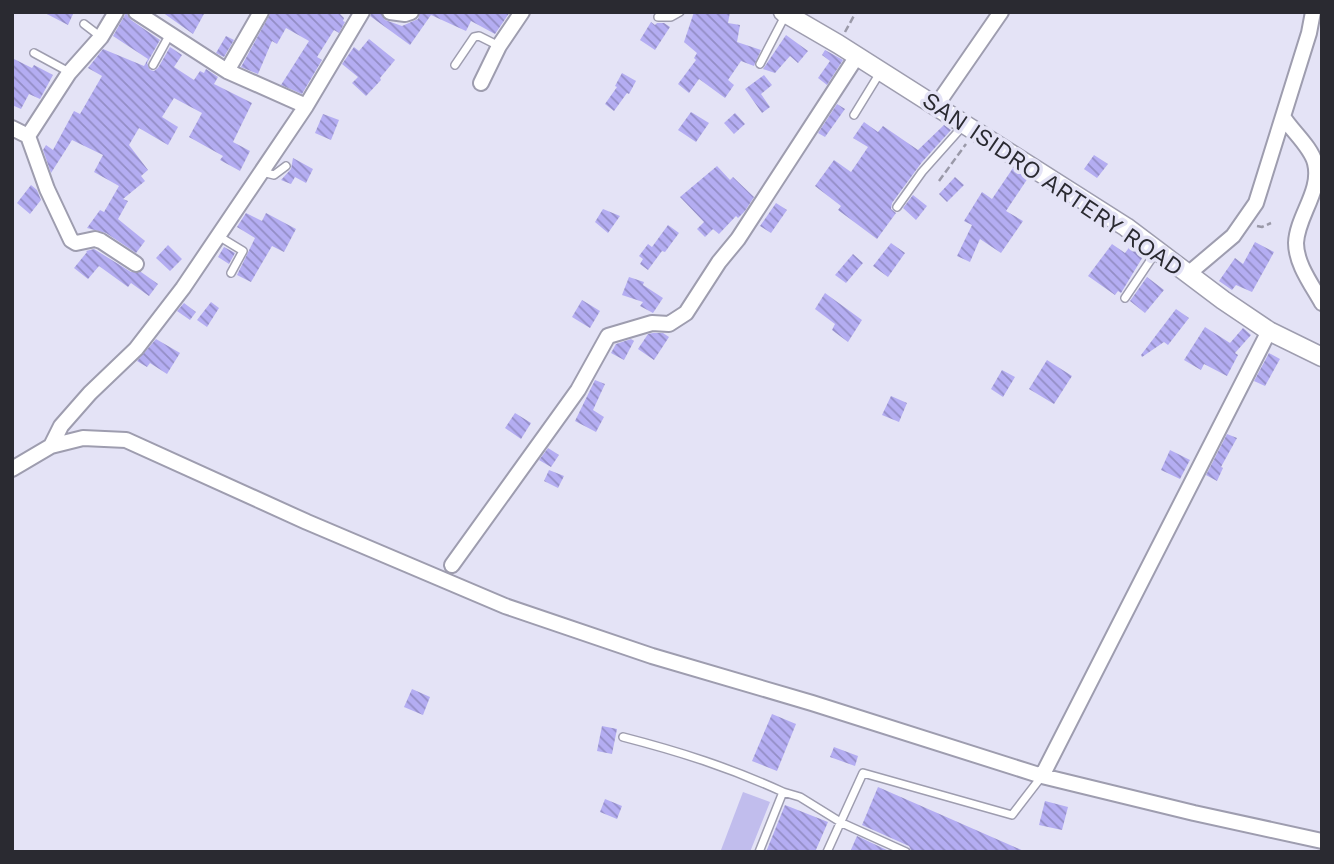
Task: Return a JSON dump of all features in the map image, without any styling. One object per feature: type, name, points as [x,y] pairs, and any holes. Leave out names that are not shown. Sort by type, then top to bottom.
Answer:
[{"type":"street","points":[[28,136],[69,73],[101,37],[116,12]]},
{"type":"street","points":[[136,12],[227,71],[306,106]]},
{"type":"street","points":[[227,71],[261,12]]},
{"type":"street","points":[[51,446],[61,426],[90,393],[136,349],[220,236],[306,106],[362,12]]},
{"type":"street","points":[[390,12],[411,12]]},
{"type":"street","points":[[481,83],[499,46],[522,12]]},
{"type":"street","points":[[936,106],[1000,12]]},
{"type":"street","points":[[1188,274],[1233,236],[1256,203],[1284,118],[1313,12]]},
{"type":"street","name":"SAN ISIDRO ARTERY ROAD","points":[[785,13],[970,127],[1158,249],[1188,274],[1269,331],[1322,357]]},
{"type":"street","points":[[452,565],[578,390],[608,336],[652,323],[669,324],[686,313],[719,262],[738,239],[857,56]]},
{"type":"street","points":[[1284,118],[1315,164],[1314,183],[1299,226],[1296,244],[1299,261],[1322,303]]},
{"type":"street","points":[[12,128],[28,136],[47,189],[71,240],[76,243],[95,239],[101,241],[136,264]]},
{"type":"street","points":[[1042,776],[1269,331]]},
{"type":"street","points":[[12,469],[51,446],[83,438],[126,440],[307,522],[505,606],[652,656],[812,703],[1042,776],[1322,841]]},
{"type":"lane","points":[[659,17],[671,17],[680,12]]},
{"type":"lane","points":[[760,64],[785,13]]},
{"type":"lane","points":[[84,24],[101,37]]},
{"type":"lane","points":[[153,65],[170,34]]},
{"type":"lane","points":[[455,65],[474,37],[479,36],[499,46]]},
{"type":"lane","points":[[34,53],[69,73]]},
{"type":"lane","points":[[854,115],[881,71]]},
{"type":"lane","points":[[897,207],[922,172],[970,127]]},
{"type":"lane","points":[[262,172],[274,175],[286,166]]},
{"type":"lane","points":[[220,236],[243,251],[231,273]]},
{"type":"lane","points":[[1125,298],[1158,249]]},
{"type":"lane","points":[[623,737],[718,764],[800,797],[842,823],[906,852]]},
{"type":"lane","points":[[827,852],[863,773],[1012,816],[1042,776]]},
{"type":"lane","points":[[759,852],[783,792]]},
{"type":"path","points":[[838,44],[856,12]]},
{"type":"path","points":[[939,181],[970,127]]},
{"type":"shaded area","points":[[743,792],[770,802],[750,852],[727,852],[721,850]]},
{"type":"building","points":[[43,12],[74,12],[68,25]]},
{"type":"building","points":[[162,12],[205,12],[193,34]]},
{"type":"building","points":[[271,12],[338,12],[344,18],[345,22],[339,33],[334,30],[317,57],[322,60],[302,94],[281,85],[309,41],[286,28],[277,44],[272,41],[258,74],[241,67]]},
{"type":"building","points":[[372,12],[381,12],[385,20],[402,26],[418,19],[420,12],[510,12],[495,34],[471,21],[466,31],[431,15],[410,45],[370,16]]},
{"type":"building","points":[[694,12],[730,12],[728,23],[740,25],[737,42],[761,50],[754,66],[741,61],[728,80],[734,85],[725,98],[699,79],[689,93],[678,84],[696,60],[694,58],[697,53],[684,42]]},
{"type":"building","points":[[126,13],[131,20],[160,40],[147,63],[150,70],[158,68],[170,47],[182,55],[174,67],[194,80],[200,71],[204,73],[206,69],[218,77],[214,84],[252,103],[233,142],[250,151],[240,171],[220,160],[223,156],[189,137],[202,113],[174,98],[162,117],[178,127],[168,145],[139,128],[129,145],[148,170],[141,176],[145,181],[123,199],[128,201],[118,219],[145,241],[136,253],[106,233],[87,228],[100,210],[104,212],[119,186],[94,172],[103,155],[72,140],[51,173],[43,150],[46,145],[53,150],[74,111],[80,114],[102,76],[88,68],[103,49],[144,66],[148,59],[113,36]]},
{"type":"building","points":[[651,22],[655,25],[664,23],[670,27],[655,50],[640,40]]},
{"type":"building","points":[[786,35],[808,51],[798,63],[790,56],[775,73],[763,69]]},
{"type":"building","points":[[226,36],[234,40],[224,57],[216,53]]},
{"type":"building","points":[[369,39],[395,60],[366,96],[352,83],[358,77],[342,64],[354,47],[359,51]]},
{"type":"building","points":[[825,50],[843,60],[827,85],[818,78],[830,61],[822,55]]},
{"type":"building","points":[[12,58],[53,75],[40,99],[29,94],[21,109],[12,105]]},
{"type":"building","points":[[622,73],[636,81],[614,111],[605,104],[617,87],[615,86]]},
{"type":"building","points":[[764,75],[772,85],[761,94],[770,107],[762,113],[745,89]]},
{"type":"building","points":[[837,104],[845,109],[825,137],[818,133]]},
{"type":"building","points":[[691,112],[709,123],[696,142],[678,130]]},
{"type":"building","points":[[735,113],[745,124],[734,134],[724,123]]},
{"type":"building","points":[[323,114],[339,120],[331,140],[315,133]]},
{"type":"building","points":[[864,122],[878,132],[883,126],[918,150],[944,125],[951,130],[922,162],[892,203],[891,209],[896,213],[877,239],[838,210],[841,206],[815,186],[834,160],[851,172],[868,147],[853,138]]},
{"type":"building","points":[[1094,155],[1108,164],[1097,178],[1084,169]]},
{"type":"building","points":[[293,158],[313,169],[306,183],[295,177],[291,184],[281,180],[291,169]]},
{"type":"building","points":[[717,166],[730,180],[733,177],[754,197],[745,211],[738,218],[736,216],[719,234],[713,229],[705,237],[697,229],[704,222],[680,197]]},
{"type":"building","points":[[1013,168],[1028,178],[1006,211],[1023,221],[1001,253],[980,239],[970,262],[957,256],[972,225],[964,221],[982,192],[992,199]]},
{"type":"building","points":[[955,177],[964,185],[947,202],[939,194]]},
{"type":"building","points":[[31,185],[37,190],[41,200],[30,214],[17,203]]},
{"type":"building","points":[[913,195],[927,206],[916,220],[903,208]]},
{"type":"building","points":[[776,203],[787,210],[771,233],[760,226]]},
{"type":"building","points":[[603,209],[620,216],[608,233],[595,222]]},
{"type":"building","points":[[246,213],[262,221],[266,213],[296,229],[284,252],[272,246],[251,282],[237,275],[255,238],[237,227]]},
{"type":"building","points":[[668,225],[679,233],[648,270],[640,264],[643,259],[639,256],[648,244],[652,247]]},
{"type":"building","points":[[1255,242],[1274,252],[1252,292],[1236,285],[1232,290],[1219,281],[1235,258],[1243,264]]},
{"type":"building","points":[[891,243],[905,253],[888,277],[873,266]]},
{"type":"building","points":[[1112,244],[1125,253],[1131,245],[1144,255],[1121,293],[1118,291],[1115,295],[1088,276]]},
{"type":"building","points":[[168,245],[182,259],[170,271],[156,258]]},
{"type":"building","points":[[224,247],[235,253],[229,264],[218,257]]},
{"type":"building","points":[[94,249],[131,272],[141,272],[158,284],[149,296],[131,283],[128,287],[99,266],[88,279],[74,268],[86,251]]},
{"type":"building","points":[[853,254],[863,263],[846,283],[835,275]]},
{"type":"building","points":[[629,277],[644,282],[643,285],[663,298],[653,313],[640,306],[643,302],[622,295]]},
{"type":"building","points":[[1147,277],[1164,290],[1145,313],[1130,301]]},
{"type":"building","points":[[825,293],[862,320],[848,342],[832,330],[835,324],[815,309]]},
{"type":"building","points":[[582,300],[600,311],[590,328],[572,317]]},
{"type":"building","points":[[211,302],[219,308],[207,327],[197,320]]},
{"type":"building","points":[[184,303],[196,312],[190,320],[177,311]]},
{"type":"building","points":[[1176,309],[1189,318],[1168,345],[1164,342],[1142,357],[1141,355]]},
{"type":"building","points":[[1205,327],[1230,343],[1243,328],[1251,335],[1235,353],[1238,355],[1227,376],[1204,364],[1201,370],[1184,360]]},
{"type":"building","points":[[663,333],[669,337],[654,360],[638,349],[648,334]]},
{"type":"building","points":[[156,339],[180,353],[167,374],[150,363],[147,367],[137,361]]},
{"type":"building","points":[[631,339],[634,341],[624,360],[611,353],[616,344]]},
{"type":"building","points":[[1269,353],[1280,359],[1265,386],[1254,381]]},
{"type":"building","points":[[1047,360],[1072,376],[1054,404],[1029,389]]},
{"type":"building","points":[[1002,370],[1015,377],[1003,397],[991,389]]},
{"type":"building","points":[[595,380],[605,384],[593,410],[604,417],[596,432],[575,421]]},
{"type":"building","points":[[891,396],[907,403],[899,422],[882,415]]},
{"type":"building","points":[[515,413],[531,423],[521,439],[505,428]]},
{"type":"building","points":[[1227,434],[1237,438],[1221,467],[1223,468],[1217,481],[1206,475]]},
{"type":"building","points":[[548,448],[559,455],[551,467],[539,460]]},
{"type":"building","points":[[1170,450],[1190,460],[1180,479],[1161,470]]},
{"type":"building","points":[[549,470],[564,476],[558,488],[544,481]]},
{"type":"building","points":[[412,689],[430,697],[423,715],[404,707]]},
{"type":"building","points":[[772,714],[796,724],[777,771],[752,761]]},
{"type":"building","points":[[602,726],[617,729],[612,754],[597,751]]},
{"type":"building","points":[[834,747],[858,756],[855,766],[830,757]]},
{"type":"building","points":[[878,787],[1026,852],[912,852],[909,846],[862,825]]},
{"type":"building","points":[[605,799],[622,806],[617,819],[600,812]]},
{"type":"building","points":[[1045,801],[1068,807],[1062,830],[1039,825]]},
{"type":"building","points":[[785,805],[828,822],[815,852],[766,852]]},
{"type":"building","points":[[857,836],[891,852],[850,852]]}]
